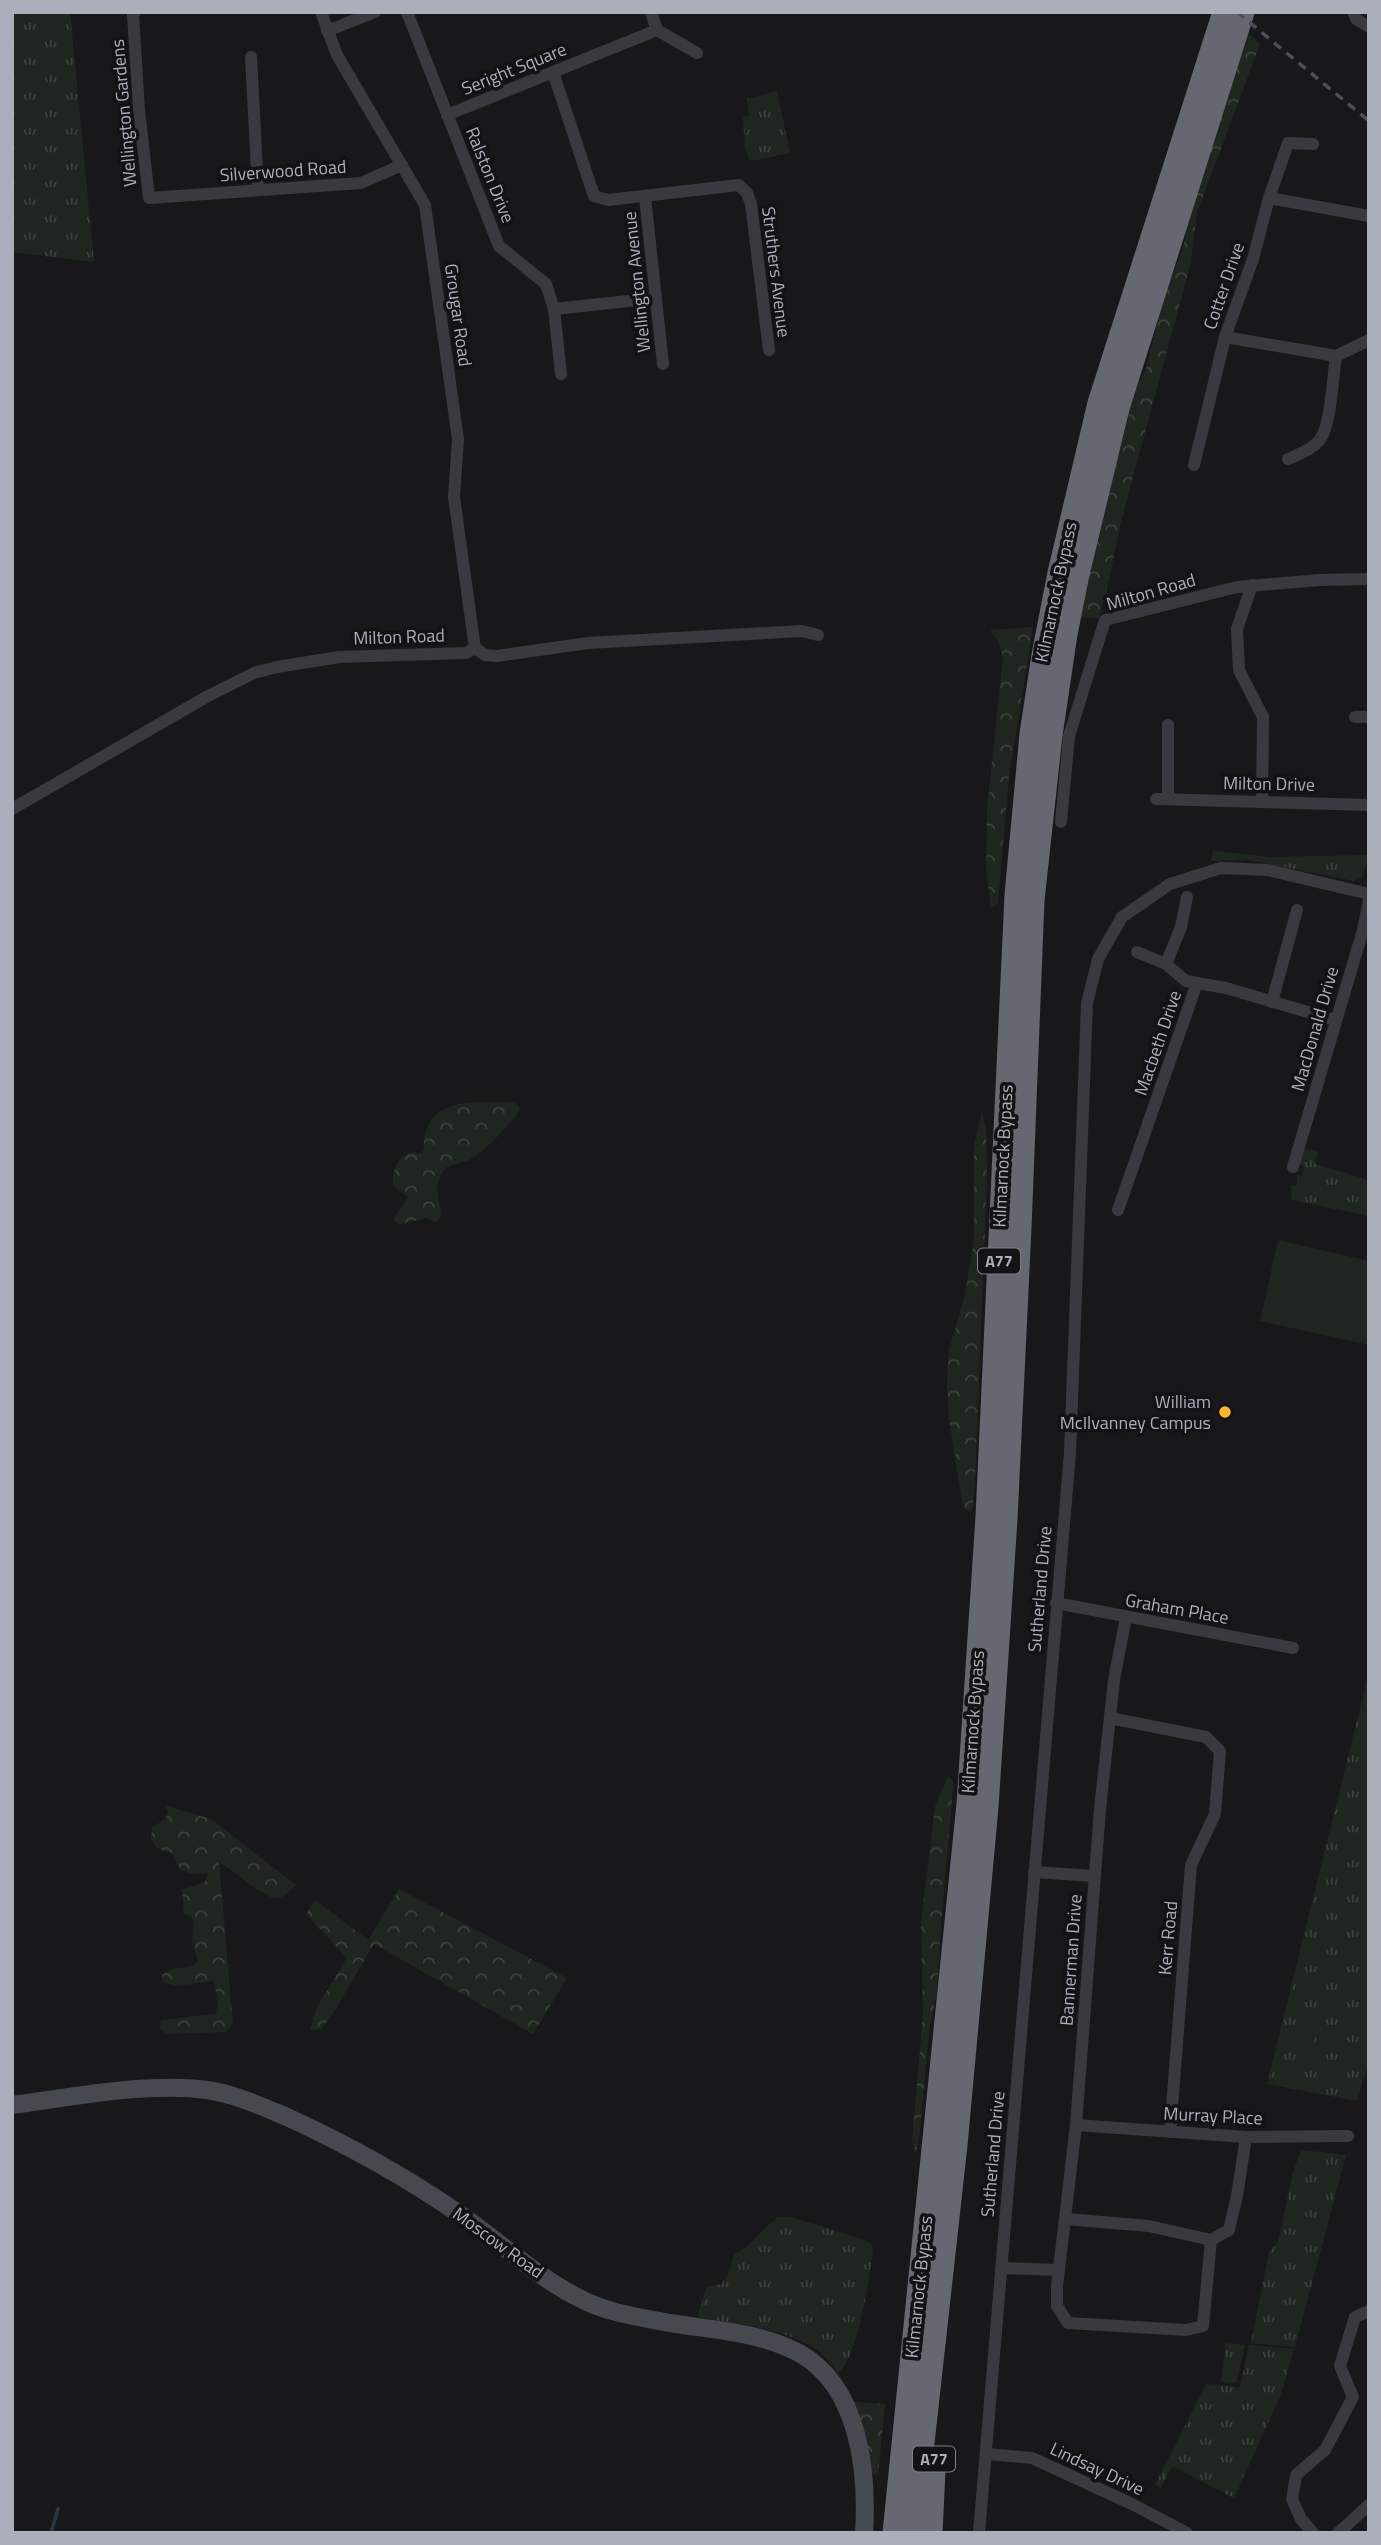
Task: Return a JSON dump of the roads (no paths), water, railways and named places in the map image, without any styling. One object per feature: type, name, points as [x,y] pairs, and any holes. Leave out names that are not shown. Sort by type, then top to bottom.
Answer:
[{"type":"highway","name":"Kilmarnock Bypass","points":[[894,2533],[969,1790],[988,1517],[1016,895],[1031,734],[1059,573],[1099,402],[1224,12]]},
{"type":"highway","name":"Kilmarnock Bypass","points":[[914,2533],[956,2146],[987,1807],[1009,1451],[1033,900],[1051,735],[1078,574],[1118,408],[1243,12]]},
{"type":"highway","name":"A77","points":[[930,2386],[936,2428],[931,2533]]},
{"type":"highway","name":"A77","points":[[878,2533],[890,2456],[906,2416]]},
{"type":"street","name":"Wellington Gardens","points":[[135,12],[139,110],[149,198],[205,194]]},
{"type":"street","name":"Grougar Road","points":[[321,12],[337,55],[425,205],[458,439],[454,496],[475,648]]},
{"type":"street","points":[[327,31],[375,12]]},
{"type":"street","name":"Seright Square","points":[[407,12],[447,114],[657,30]]},
{"type":"street","points":[[651,12],[657,30],[696,53]]},
{"type":"street","points":[[1353,12],[1356,19],[1369,27]]},
{"type":"street","points":[[251,57],[258,190]]},
{"type":"street","name":"Struthers Avenue","points":[[553,72],[594,196],[608,200],[739,185],[747,193],[751,204],[769,350]]},
{"type":"street","name":"Ralston Drive","points":[[447,114],[499,246],[546,284],[554,309],[561,374]]},
{"type":"street","name":"Cotter Drive","points":[[1194,465],[1225,337],[1253,258],[1269,198],[1288,144],[1313,144]]},
{"type":"street","name":"Silverwood Road","points":[[205,194],[361,183],[402,164]]},
{"type":"street","name":"Wellington Avenue","points":[[645,197],[663,364]]},
{"type":"street","points":[[1269,198],[1369,216]]},
{"type":"street","points":[[554,309],[656,299]]},
{"type":"street","points":[[1225,337],[1336,356],[1369,340]]},
{"type":"street","points":[[1288,458],[1320,441],[1326,429],[1336,356]]},
{"type":"street","name":"Milton Road","points":[[1061,822],[1069,736],[1105,620],[1237,587],[1369,579]]},
{"type":"street","points":[[1252,585],[1237,629],[1237,642],[1239,670],[1263,718],[1262,802]]},
{"type":"street","name":"Milton Road","points":[[12,808],[208,696],[254,673],[277,667],[340,657],[466,653],[475,648],[485,655],[497,656],[589,643],[802,631],[818,635]]},
{"type":"street","points":[[1355,716],[1369,716]]},
{"type":"street","name":"Milton Drive","points":[[1168,725],[1162,799],[1369,804]]},
{"type":"street","name":"Sutherland Drive","points":[[979,2533],[1070,1453],[1087,1003],[1098,959],[1122,917],[1170,884],[1221,868],[1268,870],[1369,894]]},
{"type":"street","points":[[1166,964],[1181,928],[1186,897]]},
{"type":"street","name":"MacDonald Drive","points":[[1293,1167],[1335,1020],[1366,931],[1369,901]]},
{"type":"street","points":[[1272,1002],[1297,910]]},
{"type":"street","points":[[1137,952],[1166,964],[1186,981],[1197,983]]},
{"type":"street","name":"Macbeth Drive","points":[[1118,1210],[1197,983],[1226,988],[1335,1020]]},
{"type":"street","name":"Graham Place","points":[[1056,1604],[1293,1648]]},
{"type":"street","name":"Bannerman Drive","points":[[1126,1617],[1114,1680],[1094,1876],[1076,2125],[1057,2306],[1068,2323],[1186,2330],[1203,2326],[1211,2240]]},
{"type":"street","name":"Kerr Road","points":[[1110,1718],[1206,1737],[1220,1751],[1215,1814],[1191,1864],[1170,2132]]},
{"type":"street","points":[[1034,1872],[1094,1876]]},
{"type":"street","name":"Moscow Road","points":[[12,2105],[158,2089],[206,2090],[236,2096],[325,2135],[435,2197],[553,2283],[597,2307],[751,2336],[797,2352],[808,2358],[828,2379],[845,2404],[851,2420],[860,2451],[863,2476],[863,2533]]},
{"type":"street","name":"Murray Place","points":[[1076,2125],[1246,2137],[1348,2136]]},
{"type":"street","points":[[1066,2219],[1149,2226],[1211,2240],[1229,2230],[1246,2137]]},
{"type":"street","points":[[1001,2268],[1059,2270]]},
{"type":"street","points":[[1313,2533],[1301,2519],[1292,2499],[1296,2475],[1325,2450],[1353,2397],[1340,2366],[1355,2317],[1369,2311]]},
{"type":"street","name":"Lindsay Drive","points":[[987,2454],[1032,2458],[1134,2505],[1187,2533]]},
{"type":"street","points":[[1338,2533],[1369,2505]]},
{"type":"waterway","points":[[51,2533],[58,2509]]},
{"type":"railway","points":[[1237,12],[1369,121]]},
{"type":"place","name":"William McIlvanney Campus","points":[[1225,1412]]}]
